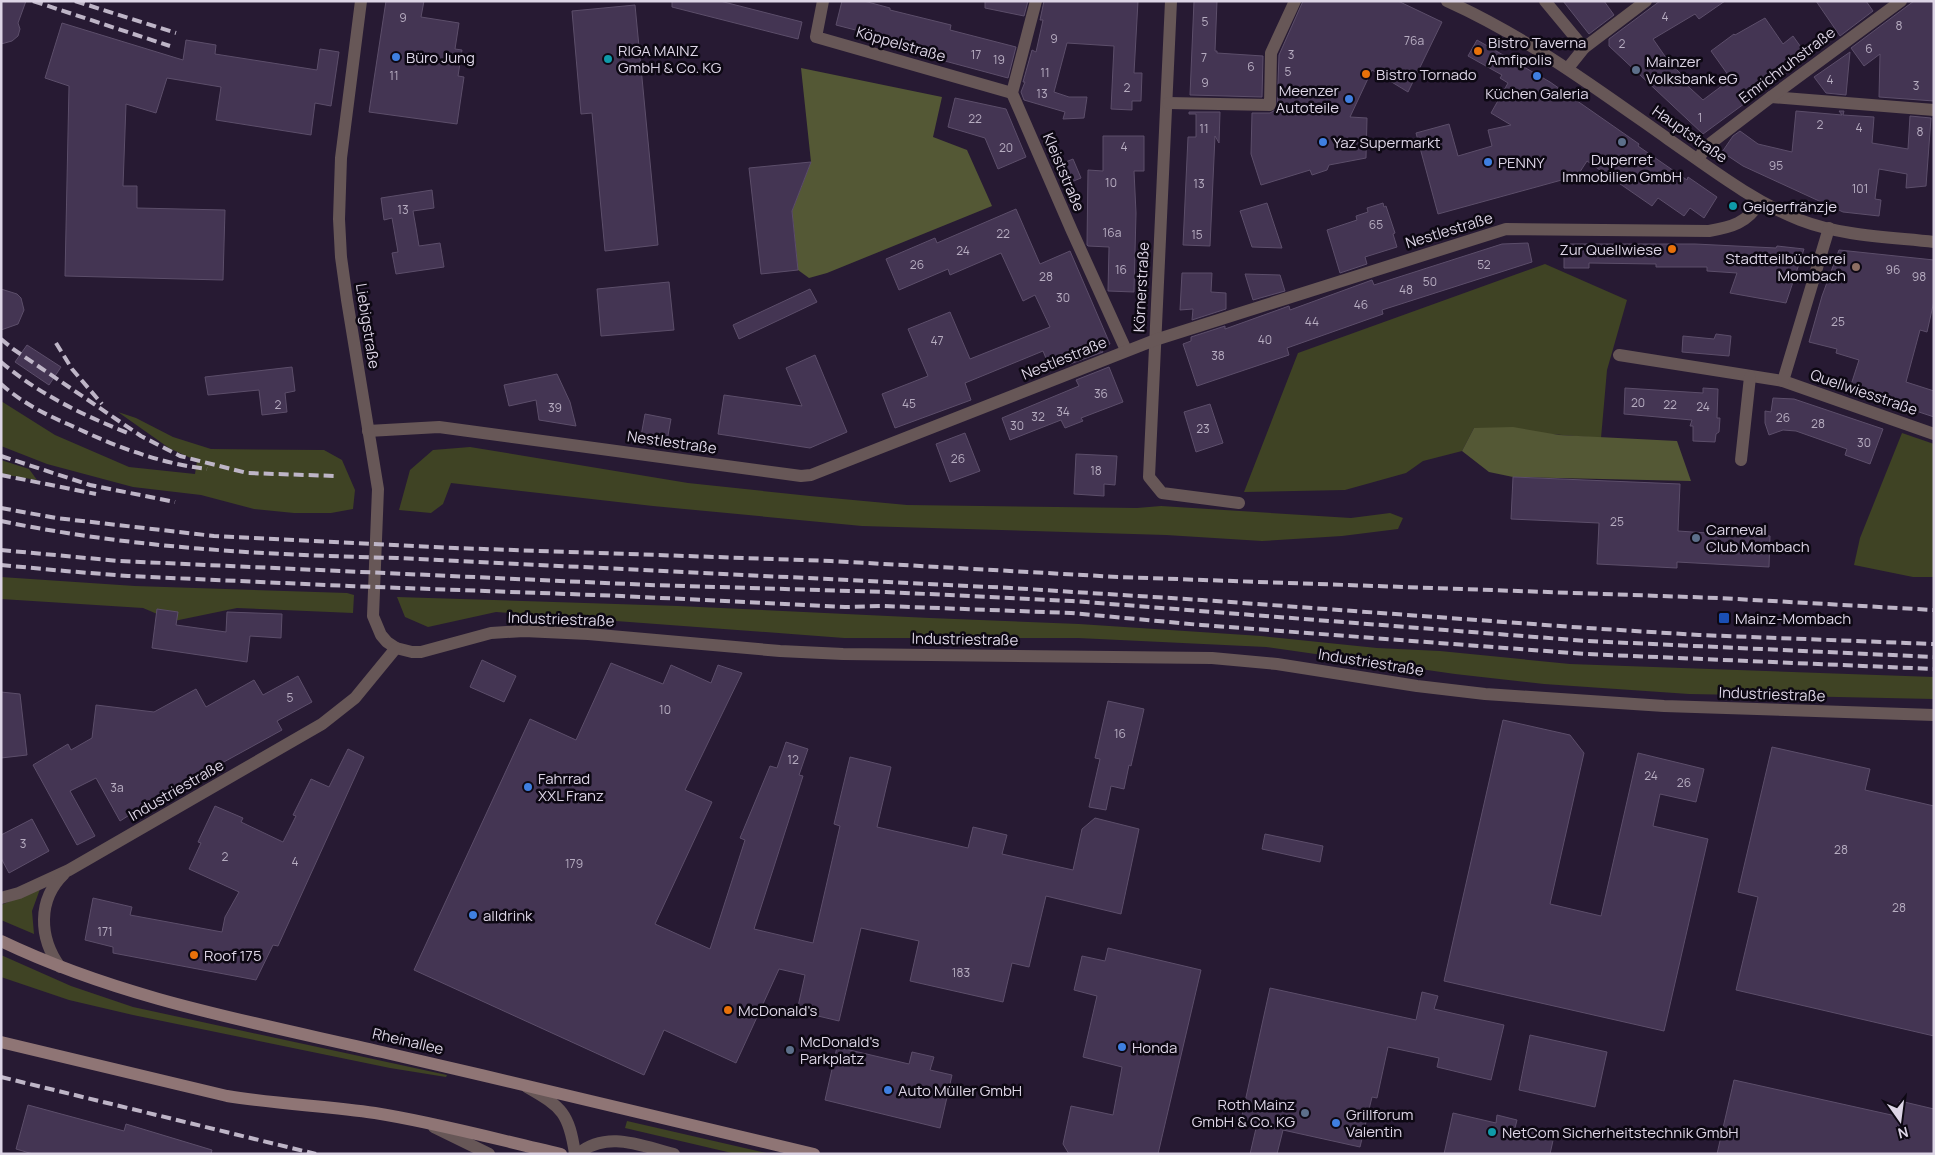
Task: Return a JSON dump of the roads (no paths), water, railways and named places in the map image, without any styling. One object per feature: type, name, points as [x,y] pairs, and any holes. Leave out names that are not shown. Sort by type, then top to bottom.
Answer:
[{"type":"main road","name":"Rheinallee","points":[[1,941],[60,967],[143,995],[202,1012],[524,1085],[814,1154]]},
{"type":"main road","points":[[1,1042],[227,1096],[375,1113],[425,1122],[561,1154]]},
{"type":"street","name":"Liebigstraße","points":[[360,1],[341,158],[339,219],[341,257],[378,489],[373,616],[381,635],[396,648]]},
{"type":"street","name":"Köppelstraße","points":[[823,1],[816,36],[1012,93]]},
{"type":"street","points":[[1012,93],[1036,1]]},
{"type":"street","name":"Körnerstraße","points":[[1171,1],[1168,103],[1149,477],[1162,493],[1238,503]]},
{"type":"street","points":[[1168,103],[1270,105],[1271,53],[1294,1]]},
{"type":"street","name":"Hauptstraße","points":[[1447,1],[1499,27],[1568,68],[1760,202],[1801,220],[1829,228],[1934,242]]},
{"type":"street","points":[[1545,1],[1584,48]]},
{"type":"street","points":[[1568,68],[1584,48],[1646,1]]},
{"type":"street","name":"Emrichruhstraße","points":[[1698,159],[1707,146],[1901,1]]},
{"type":"street","name":"Kleiststraße","points":[[1012,93],[1126,350]]},
{"type":"street","points":[[1771,97],[1934,110]]},
{"type":"street","name":"Nestlestraße","points":[[368,430],[439,427],[801,476],[811,475],[1126,350],[1506,229],[1571,228],[1709,231],[1726,228],[1742,222],[1753,213],[1760,202]]},
{"type":"street","points":[[1783,380],[1829,228]]},
{"type":"street","name":"Quellwiesstraße","points":[[1619,355],[1750,377],[1783,380],[1934,434]]},
{"type":"street","points":[[1741,460],[1750,377]]},
{"type":"street","name":"Industriestraße","points":[[1,898],[19,893],[69,870],[322,724],[355,698],[396,648],[404,651],[421,652],[491,633],[524,631],[843,654],[1212,658],[1277,664],[1416,686],[1485,694],[1664,706],[1934,715]]},
{"type":"street","name":"Industriestraße","points":[[60,967],[47,944],[44,921],[45,909],[51,893],[60,878],[69,870]]},
{"type":"street","points":[[524,1085],[552,1102],[561,1110],[569,1126],[575,1154]]},
{"type":"street","points":[[425,1122],[489,1154]]},
{"type":"street","points":[[578,1154],[593,1144],[610,1140],[674,1154]]},
{"type":"railway","points":[[33,1],[170,46]]},
{"type":"railway","points":[[75,1],[176,33]]},
{"type":"railway","points":[[1,339],[141,436],[180,456],[247,473],[336,476]]},
{"type":"railway","points":[[56,343],[72,369],[102,404]]},
{"type":"railway","points":[[1,362],[16,374],[62,403],[130,434]]},
{"type":"railway","points":[[1,384],[17,397],[43,412],[103,440],[171,463],[207,469]]},
{"type":"railway","points":[[1,456],[90,485],[175,502]]},
{"type":"railway","points":[[1,475],[96,494]]},
{"type":"railway","points":[[1,508],[56,518],[214,536],[455,548],[831,561],[1118,577],[1718,598],[1934,610]]},
{"type":"railway","points":[[1,521],[99,538],[248,552],[1011,588],[1699,635],[1934,644]]},
{"type":"railway","points":[[1,550],[119,561],[650,585],[886,592],[1072,601],[1587,641],[1934,657]]},
{"type":"railway","points":[[1,565],[128,576],[349,586],[622,596],[845,607],[884,606],[1071,613],[1201,625],[1586,654],[1934,669]]},
{"type":"railway","points":[[1,1077],[316,1154]]},
{"type":"place","name":"Bistro Taverna Amfipolis","points":[[1478,51]]},
{"type":"place","name":"Büro Jung","points":[[396,57]]},
{"type":"place","name":"RIGA MAINZ GmbH & Co. KG","points":[[608,59]]},
{"type":"place","name":"Mainzer Volksbank eG","points":[[1636,70]]},
{"type":"place","name":"Bistro Tornado","points":[[1366,74]]},
{"type":"place","name":"Küchen Galeria","points":[[1537,76]]},
{"type":"place","name":"Meenzer Autoteile","points":[[1349,99]]},
{"type":"place","name":"Yaz Supermarkt","points":[[1323,142]]},
{"type":"place","name":"Duperret Immobilien GmbH","points":[[1622,142]]},
{"type":"place","name":"PENNY","points":[[1488,162]]},
{"type":"place","name":"Geigerfränzje","points":[[1733,206]]},
{"type":"place","name":"Zur Quellwiese","points":[[1672,249]]},
{"type":"place","name":"Stadtteilbücherei Mombach","points":[[1856,267]]},
{"type":"place","name":"Carneval Club Mombach","points":[[1696,538]]},
{"type":"place","name":"Mainz-Mombach","points":[[1724,618]]},
{"type":"place","name":"Fahrrad XXL Franz","points":[[528,787]]},
{"type":"place","name":"alldrink","points":[[473,915]]},
{"type":"place","name":"Roof 175","points":[[194,955]]},
{"type":"place","name":"McDonald's","points":[[728,1010]]},
{"type":"place","name":"Honda","points":[[1122,1047]]},
{"type":"place","name":"McDonald's Parkplatz","points":[[790,1050]]},
{"type":"place","name":"Auto Müller GmbH","points":[[888,1090]]},
{"type":"place","name":"Roth Mainz GmbH & Co. KG","points":[[1305,1113]]},
{"type":"place","name":"Grillforum Valentin","points":[[1336,1123]]},
{"type":"place","name":"NetCom Sicherheitstechnik GmbH","points":[[1492,1132]]}]
